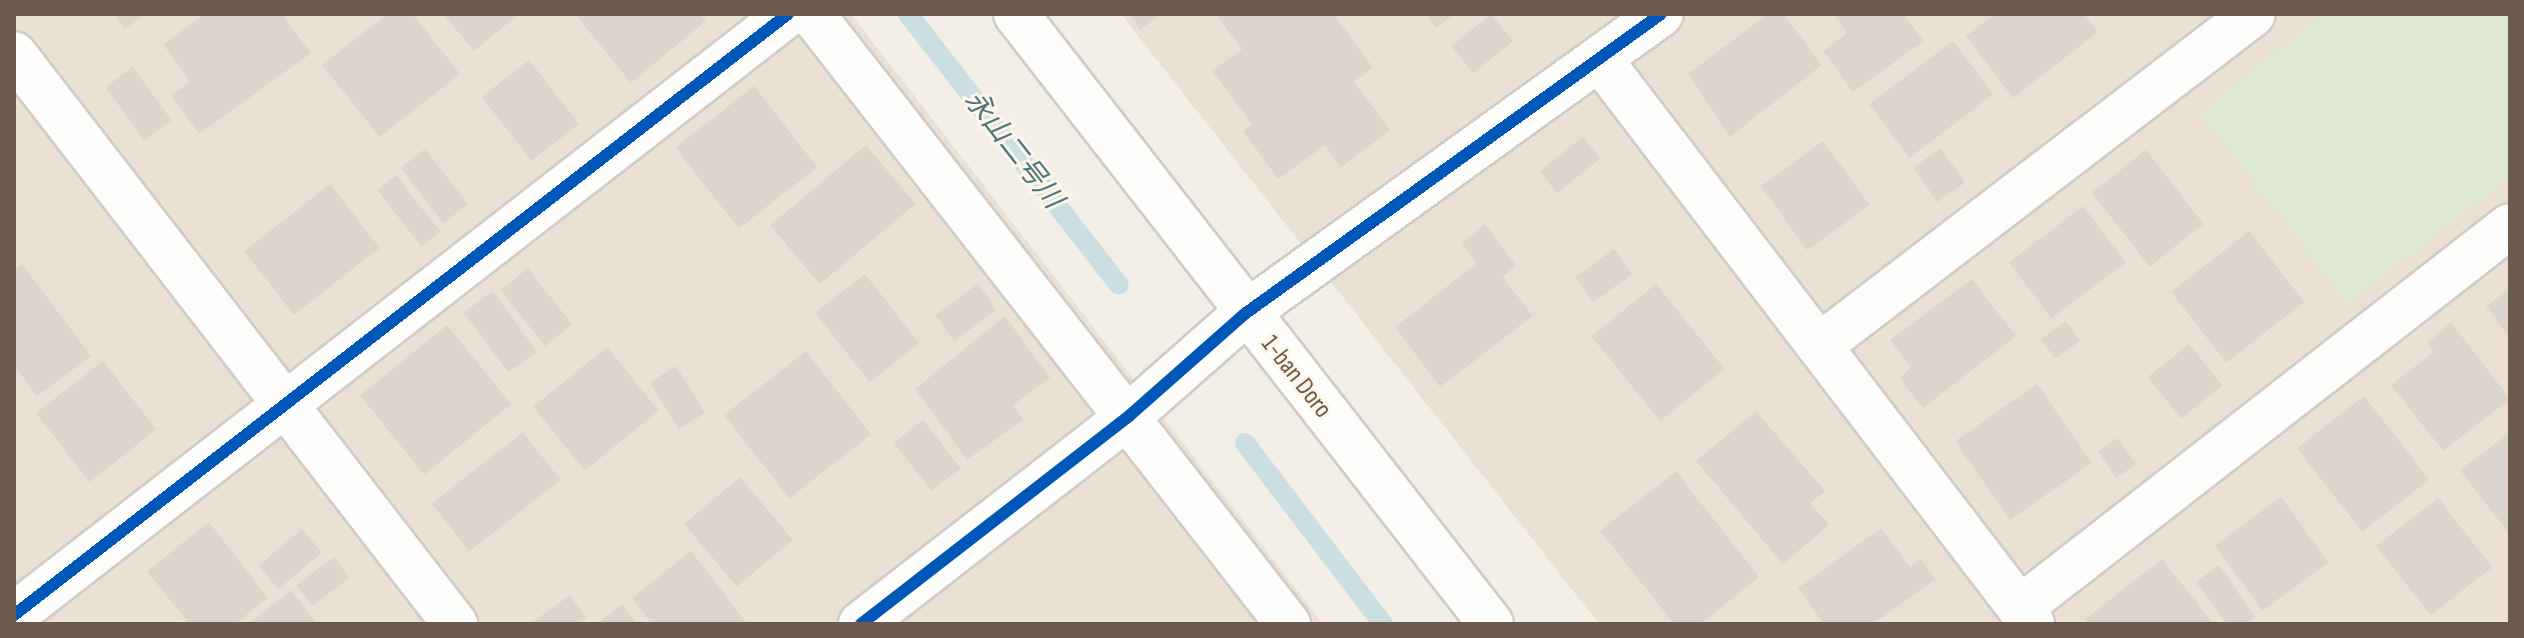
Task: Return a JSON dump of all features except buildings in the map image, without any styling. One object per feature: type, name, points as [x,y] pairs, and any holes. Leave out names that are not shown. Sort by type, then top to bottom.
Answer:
[{"type":"street","points":[[14,615],[788,14]]},
{"type":"street","points":[[812,14],[1129,416],[1288,624]]},
{"type":"street","name":"1-ban Doro","points":[[1016,14],[1491,624]]},
{"type":"street","points":[[861,624],[1129,416],[1246,313],[1601,61],[1661,14]]},
{"type":"street","points":[[1819,346],[2253,14]]},
{"type":"street","points":[[14,54],[283,406],[455,624]]},
{"type":"street","points":[[1601,61],[2026,616],[2510,226]]},
{"type":"shaded area","points":[[14,14],[851,14],[1323,624],[14,624]]},
{"type":"shaded area","points":[[1121,14],[2510,14],[2510,624],[1599,624]]},
{"type":"green space","points":[[2324,14],[2510,14],[2510,177],[2348,304],[2199,112]]},
{"type":"waterway","name":"永山二号川","points":[[908,14],[1119,285]]},
{"type":"waterway","name":"永山二号川","points":[[1245,443],[1383,624]]},
{"type":"cycle path","points":[[14,615],[788,14]]},
{"type":"cycle path","points":[[861,624],[1129,416],[1246,313],[1661,14]]}]
